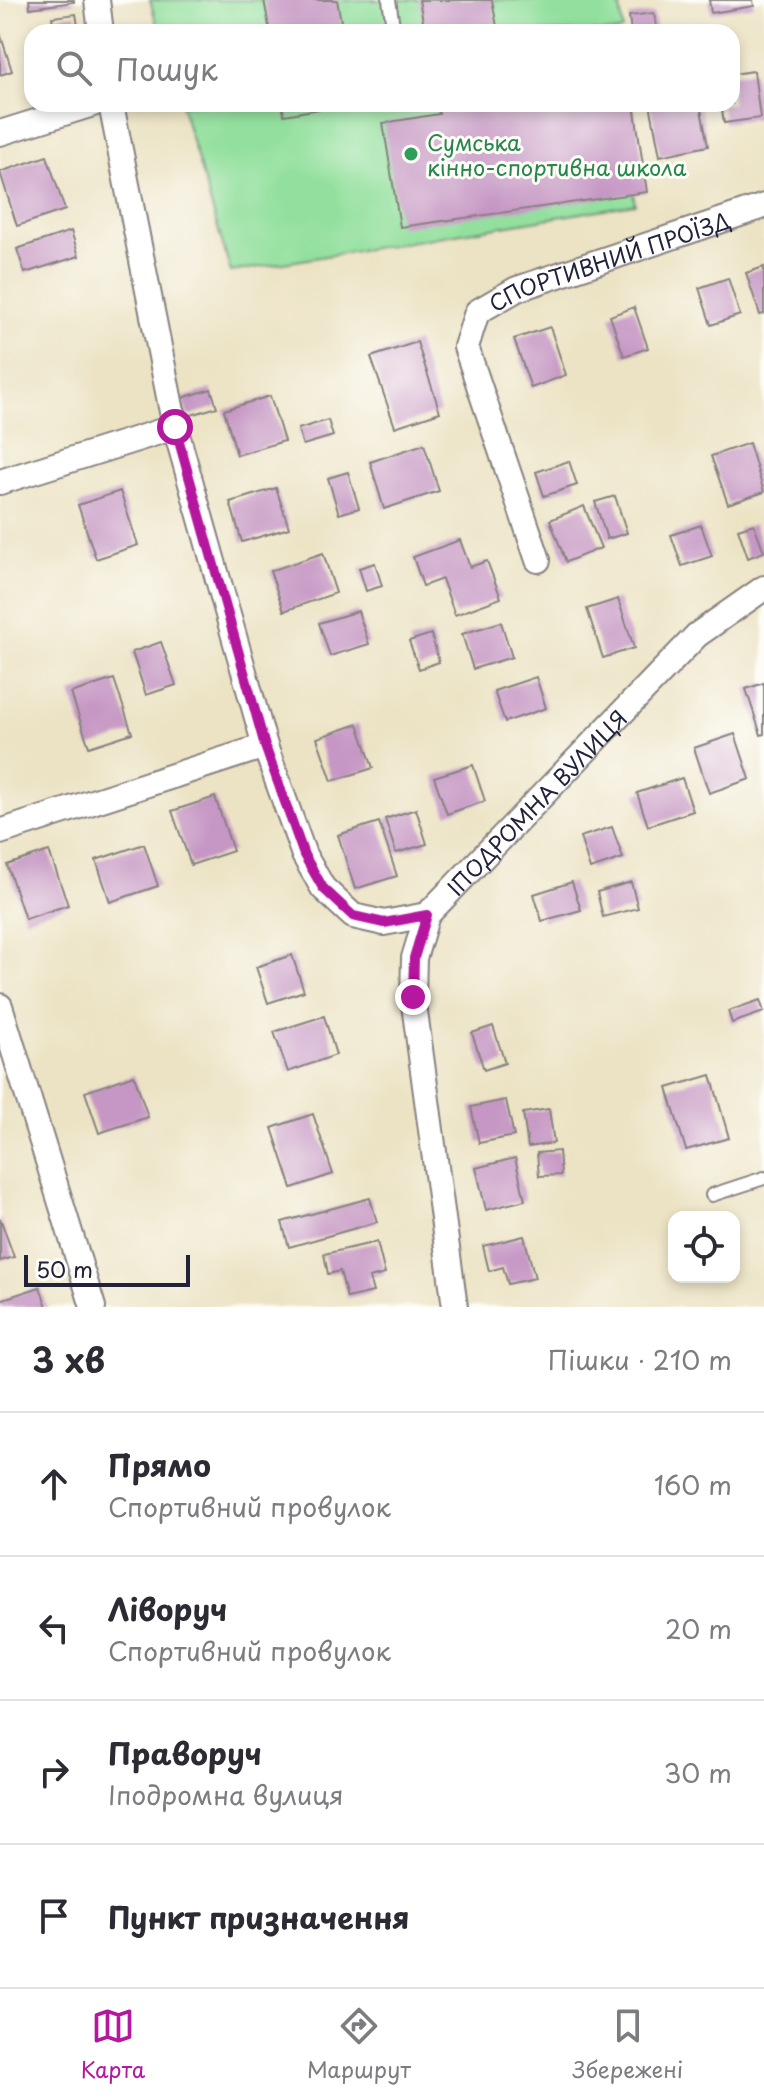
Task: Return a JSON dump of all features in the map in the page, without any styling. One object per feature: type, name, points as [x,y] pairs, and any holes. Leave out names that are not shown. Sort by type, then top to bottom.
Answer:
[{"type":"street","points":[[97,0],[100,24]]},
{"type":"street","points":[[0,133],[67,112]]},
{"type":"street","points":[[113,112],[175,427],[265,746],[304,855],[323,888],[353,916],[384,923],[427,915]]},
{"type":"street","name":"СПОРТИВНИЙ ПРОЇЗД","points":[[538,560],[466,347],[477,312],[517,289],[764,206]]},
{"type":"street","points":[[0,482],[175,427]]},
{"type":"street","name":"ІПОДРОМНА ВУЛИЦЯ","points":[[455,1307],[413,997],[414,958],[427,915],[697,635],[764,588]]},
{"type":"street","points":[[0,832],[265,746]]},
{"type":"street","points":[[0,1006],[93,1307]]},
{"type":"lane","points":[[389,0],[393,24]]},
{"type":"lane","points":[[712,1195],[764,1178]]},
{"type":"green space","points":[[150,0],[619,0],[622,24],[157,24]]},
{"type":"green space","name":"Сумська кінно-спортивна школа","points":[[183,112],[619,112],[635,204],[231,272]]},
{"type":"building","points":[[29,0],[74,0],[74,2],[30,8]]},
{"type":"building","points":[[264,0],[337,0],[342,24],[268,24]]},
{"type":"building","points":[[419,0],[492,0],[496,24],[424,24]]},
{"type":"building","points":[[709,0],[753,0],[754,6],[711,13]]},
{"type":"building","points":[[654,13],[656,24],[630,24],[629,16]]},
{"type":"building","points":[[76,14],[78,24],[53,24],[52,17]]},
{"type":"building","points":[[0,33],[12,71],[0,75]]},
{"type":"building","points":[[754,71],[760,118],[724,123],[722,112],[740,112],[740,73]]},
{"type":"building","points":[[635,112],[647,192],[400,227],[383,123],[439,114]]},
{"type":"building","points":[[652,112],[702,112],[708,146],[660,156]]},
{"type":"building","points":[[47,156],[65,210],[17,226],[0,172]]},
{"type":"building","points":[[71,231],[79,256],[25,273],[17,249]]},
{"type":"building","points":[[764,267],[764,314],[760,315],[746,273]]},
{"type":"building","points":[[728,278],[740,315],[711,325],[699,288]]},
{"type":"building","points":[[634,307],[648,348],[624,356],[610,316]]},
{"type":"building","points":[[550,327],[566,375],[531,388],[514,339]]},
{"type":"building","points":[[417,342],[440,412],[395,427],[371,357]]},
{"type":"building","points":[[211,389],[217,407],[188,416],[182,398]]},
{"type":"building","points":[[270,396],[284,441],[237,455],[224,410]]},
{"type":"building","points":[[328,420],[333,436],[303,445],[298,429]]},
{"type":"building","points":[[749,443],[764,492],[728,504],[711,456]]},
{"type":"building","points":[[424,444],[439,491],[384,509],[370,462]]},
{"type":"building","points":[[569,461],[577,485],[544,496],[536,472]]},
{"type":"building","points":[[348,472],[359,508],[339,514],[328,478]]},
{"type":"building","points":[[276,488],[289,528],[242,542],[230,502]]},
{"type":"building","points":[[120,491],[138,545],[96,559],[78,505]]},
{"type":"building","points":[[615,496],[627,533],[607,539],[595,502]]},
{"type":"building","points":[[584,506],[601,548],[566,562],[550,520]]},
{"type":"building","points":[[754,524],[764,552],[748,558],[738,529]]},
{"type":"building","points":[[701,525],[712,556],[682,566],[671,535]]},
{"type":"building","points":[[460,540],[470,567],[487,561],[501,598],[455,615],[442,579],[423,586],[413,557]]},
{"type":"building","points":[[323,553],[336,593],[284,611],[270,571]]},
{"type":"building","points":[[375,563],[382,586],[366,591],[359,568]]},
{"type":"building","points":[[618,599],[634,648],[603,658],[587,609]]},
{"type":"building","points":[[358,611],[369,644],[330,656],[319,623]]},
{"type":"building","points":[[501,622],[512,657],[473,669],[462,634]]},
{"type":"building","points":[[431,634],[439,662],[419,669],[409,641]]},
{"type":"building","points":[[161,642],[176,685],[146,695],[132,652]]},
{"type":"building","points":[[536,677],[546,708],[505,722],[494,691]]},
{"type":"building","points":[[114,679],[132,733],[89,747],[71,693]]},
{"type":"building","points":[[764,683],[764,734],[761,735],[746,689]]},
{"type":"building","points":[[358,724],[373,768],[332,781],[317,738]]},
{"type":"building","points":[[735,734],[750,779],[709,793],[694,748]]},
{"type":"building","points":[[473,765],[485,801],[447,814],[434,777]]},
{"type":"building","points":[[682,778],[693,811],[648,826],[637,793]]},
{"type":"building","points":[[215,797],[233,851],[191,865],[172,811]]},
{"type":"building","points":[[416,809],[427,844],[396,853],[385,819]]},
{"type":"building","points":[[379,822],[397,876],[355,889],[338,835]]},
{"type":"building","points":[[612,827],[623,858],[590,869],[580,837]]},
{"type":"building","points":[[144,844],[158,886],[110,902],[96,860]]},
{"type":"building","points":[[49,851],[68,905],[25,919],[7,865]]},
{"type":"building","points":[[572,882],[581,910],[542,921],[534,894]]},
{"type":"building","points":[[631,882],[638,908],[603,917],[597,892]]},
{"type":"building","points":[[292,955],[304,991],[268,1003],[256,967]]},
{"type":"building","points":[[760,1000],[764,1012],[732,1023],[728,1011]]},
{"type":"building","points":[[324,1016],[336,1055],[288,1072],[274,1032]]},
{"type":"building","points":[[493,1026],[505,1063],[484,1070],[472,1033]]},
{"type":"building","points":[[134,1075],[148,1117],[99,1133],[85,1092]]},
{"type":"building","points":[[711,1075],[729,1138],[686,1150],[667,1088]]},
{"type":"building","points":[[506,1100],[514,1136],[479,1143],[471,1107]]},
{"type":"building","points":[[549,1109],[554,1143],[528,1147],[523,1113]]},
{"type":"building","points":[[313,1114],[333,1174],[292,1188],[272,1128]]},
{"type":"building","points":[[559,1151],[561,1175],[539,1176],[537,1153]]},
{"type":"building","points":[[515,1158],[525,1200],[486,1210],[476,1168]]},
{"type":"building","points":[[370,1198],[377,1222],[289,1247],[282,1222]]},
{"type":"building","points":[[0,1218],[14,1257],[0,1261]]},
{"type":"building","points":[[524,1236],[535,1278],[508,1284],[503,1267],[489,1271],[483,1246]]},
{"type":"building","points":[[377,1242],[385,1274],[369,1278],[373,1292],[347,1298],[340,1271],[328,1274],[324,1254]]},
{"type":"building","points":[[40,1287],[47,1307],[0,1307],[0,1300]]},
{"type":"place","name":"Сумська кінно-спортивна школа","points":[[411,154]]},
{"type":"route","points":[[175,427],[265,746],[304,855],[323,888],[353,916],[384,923],[427,915],[414,958],[413,997]]}]
